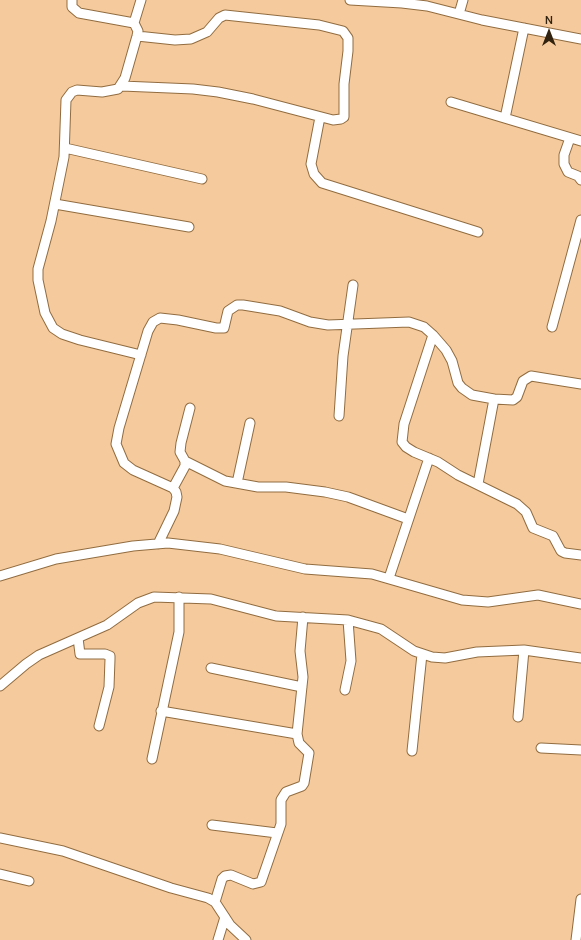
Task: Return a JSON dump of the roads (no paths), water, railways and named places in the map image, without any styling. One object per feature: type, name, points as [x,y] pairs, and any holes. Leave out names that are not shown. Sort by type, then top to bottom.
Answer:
[{"type":"street","points":[[72,0],[72,6],[79,13],[134,23]]},
{"type":"street","points":[[122,86],[137,36],[138,31],[134,23],[141,0]]},
{"type":"street","points":[[350,0],[427,6],[581,39]]},
{"type":"street","points":[[459,14],[463,0]]},
{"type":"street","points":[[137,36],[175,40],[191,39],[207,32],[219,18],[225,15],[319,25],[343,31],[348,38],[344,84],[344,117],[337,120],[320,117],[253,99],[193,89],[122,86],[112,92],[77,90],[72,92],[66,100],[65,148],[55,204],[38,269],[38,280],[47,320],[53,328],[62,334],[80,340],[141,354]]},
{"type":"street","points":[[505,118],[524,28]]},
{"type":"street","points":[[451,102],[581,141]]},
{"type":"street","points":[[320,117],[311,164],[314,174],[322,183],[478,232]]},
{"type":"street","points":[[570,138],[564,155],[564,164],[568,172],[578,176],[581,180]]},
{"type":"street","points":[[65,148],[202,179]]},
{"type":"street","points":[[55,204],[189,227]]},
{"type":"street","points":[[552,327],[581,220]]},
{"type":"street","points":[[339,416],[347,325],[353,285]]},
{"type":"street","points":[[158,544],[176,504],[176,492],[173,488],[133,470],[124,463],[116,444],[148,332],[153,322],[160,318],[224,328],[228,311],[237,305],[252,306],[280,312],[319,323],[347,325],[409,322],[424,327],[446,350],[452,360],[458,383],[472,395],[494,399],[513,400],[517,397],[523,381],[531,376],[581,384]]},
{"type":"street","points":[[433,335],[404,424],[402,437],[406,447],[517,504],[526,512],[533,528],[553,536],[565,553],[581,555]]},
{"type":"street","points":[[478,484],[494,399]]},
{"type":"street","points":[[190,408],[180,443],[180,452],[185,461],[210,474],[237,483],[325,492],[348,497],[408,519]]},
{"type":"street","points":[[237,483],[250,423]]},
{"type":"street","points":[[389,578],[429,458]]},
{"type":"street","points":[[173,488],[184,470],[185,461]]},
{"type":"street","points":[[0,576],[56,559],[133,546],[158,544],[190,545],[220,549],[305,569],[355,572],[389,578],[469,601],[488,602],[538,595],[581,604]]},
{"type":"street","points":[[0,686],[39,655],[107,625],[146,599],[154,597],[179,597],[228,602],[276,616],[348,620],[381,629],[422,654],[445,658],[477,652],[524,650],[581,658]]},
{"type":"street","points":[[152,759],[179,632],[179,597]]},
{"type":"street","points":[[215,902],[222,879],[225,876],[231,875],[253,884],[261,882],[281,819],[281,800],[286,792],[302,786],[308,764],[309,753],[299,743],[297,734],[303,669],[300,644],[303,617]]},
{"type":"street","points":[[345,690],[350,661],[348,620]]},
{"type":"street","points":[[78,638],[80,654],[107,655],[110,659],[109,687],[98,726]]},
{"type":"street","points":[[518,717],[524,650]]},
{"type":"street","points":[[412,751],[422,654]]},
{"type":"street","points":[[211,668],[302,687]]},
{"type":"street","points":[[162,711],[297,734]]},
{"type":"street","points":[[541,748],[581,750]]},
{"type":"street","points":[[212,825],[277,833]]},
{"type":"street","points":[[0,838],[64,851],[171,888],[201,896],[215,902],[239,935],[246,940]]},
{"type":"street","points":[[0,874],[29,881]]},
{"type":"street","points":[[576,940],[581,899]]},
{"type":"street","points":[[218,940],[225,917]]}]
